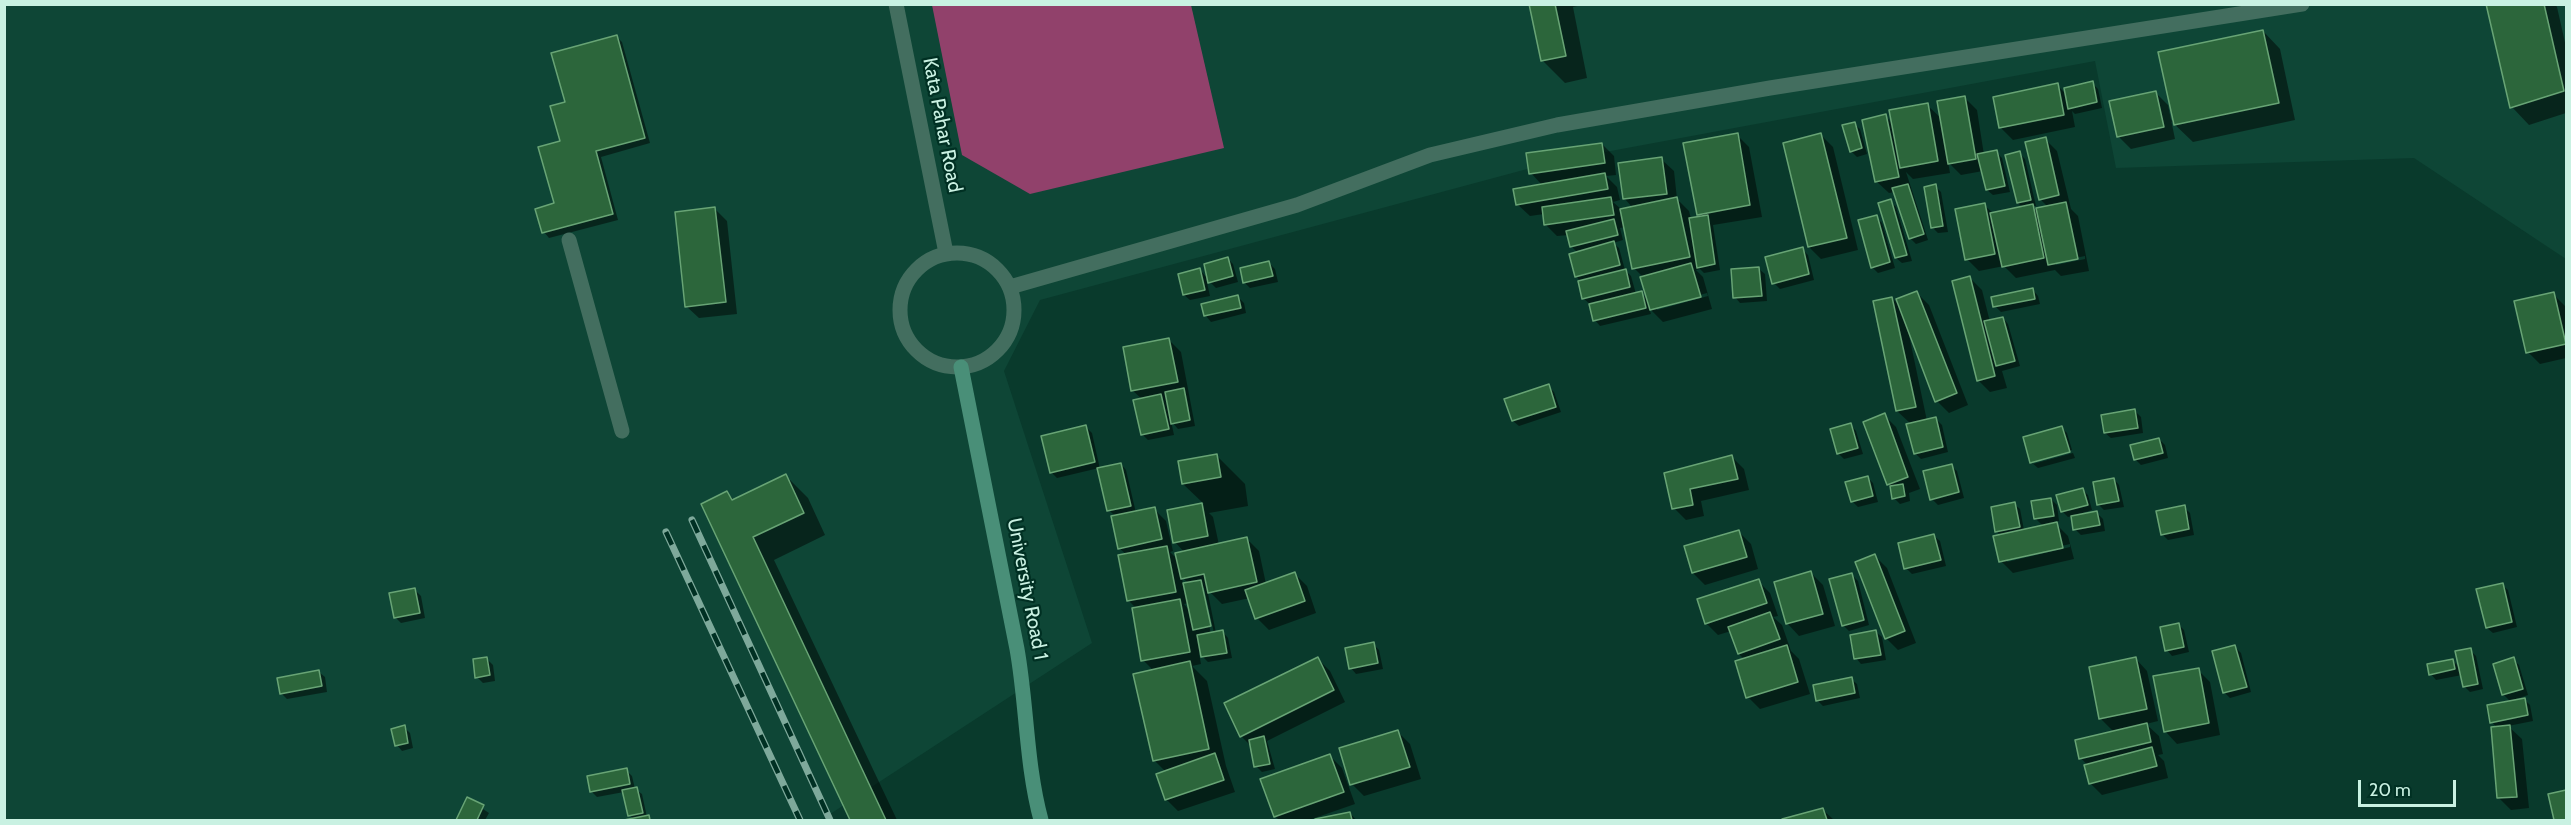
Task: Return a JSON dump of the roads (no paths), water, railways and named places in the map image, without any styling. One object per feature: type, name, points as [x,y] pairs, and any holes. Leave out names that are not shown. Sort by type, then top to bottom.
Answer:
[{"type":"main road","name":"University Road 1","points":[[961,367],[1024,688],[1030,758],[1041,820]]},
{"type":"street","name":"Kata Pahar Road","points":[[896,4],[931,186]]},
{"type":"street","name":"Kata Pahar Road","points":[[896,4],[946,253]]},
{"type":"street","points":[[1010,287],[1297,205],[1430,155],[1557,125],[1770,88],[2302,4]]},
{"type":"street","points":[[569,240],[622,431]]},
{"type":"street","points":[[962,252],[990,263],[1002,274],[1010,287],[1014,305],[1014,323],[1006,340],[995,354],[979,363],[961,367],[946,367],[919,352],[908,339],[902,321],[900,304],[905,286],[915,271],[929,260],[946,253],[962,252]]},
{"type":"railway","points":[[692,520],[830,820]]},
{"type":"railway","points":[[666,532],[800,820]]}]
